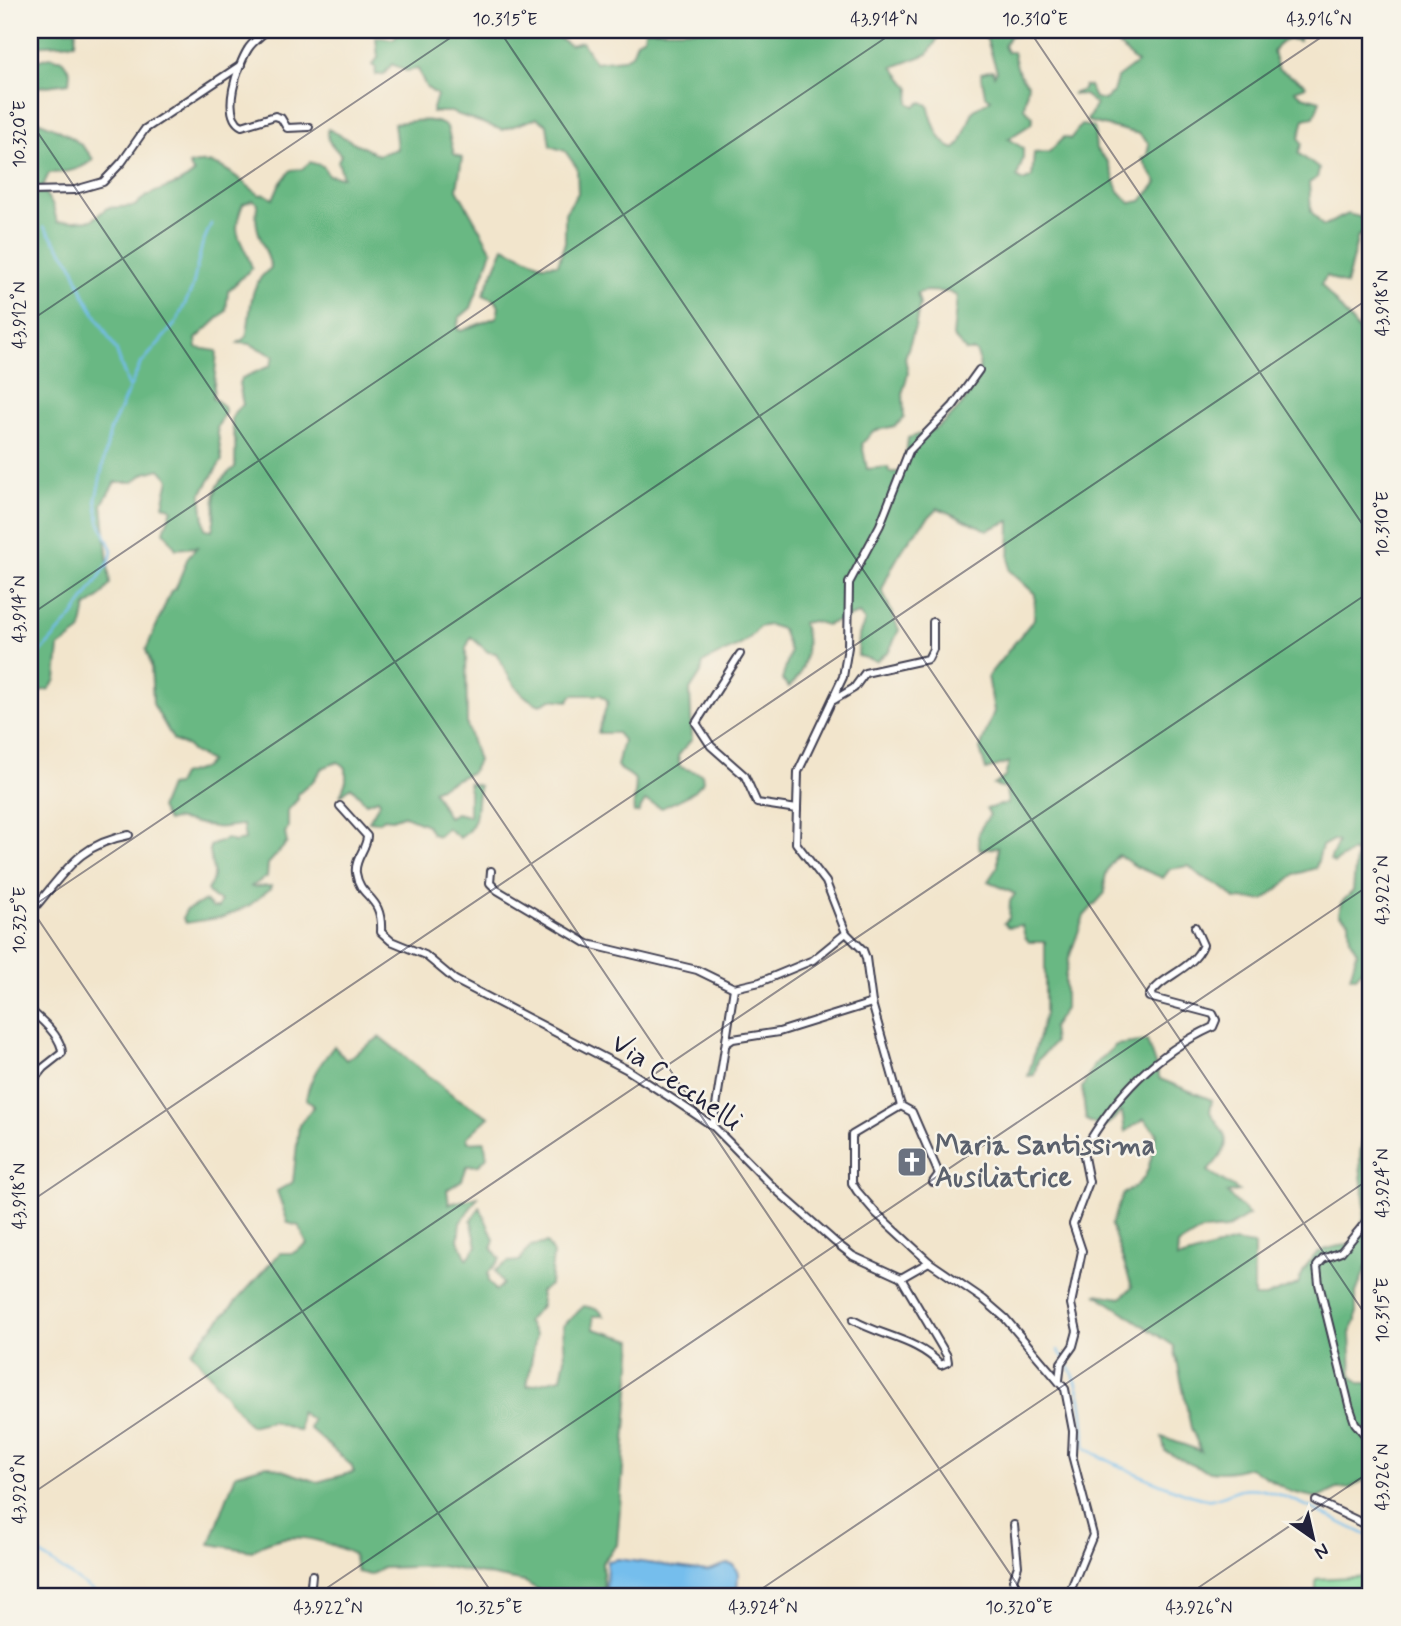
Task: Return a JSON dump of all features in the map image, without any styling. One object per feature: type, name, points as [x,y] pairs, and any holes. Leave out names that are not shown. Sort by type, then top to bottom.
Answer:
[{"type":"street","points":[[267,30],[248,48],[241,65],[231,107],[237,123],[245,126],[275,116],[281,118],[287,128],[309,127]]},
{"type":"street","points":[[30,191],[75,190],[103,182],[145,129],[241,65]]},
{"type":"street","points":[[933,1181],[939,1174],[931,1152],[912,1112],[901,1106],[872,1003],[863,950],[846,933],[827,882],[796,844],[798,772],[834,700],[847,656],[849,583],[880,525],[909,451],[953,406],[979,370]]},
{"type":"street","points":[[834,700],[854,688],[865,673],[928,659],[933,649],[933,622]]},
{"type":"street","points":[[740,654],[696,723],[711,746],[745,776],[757,803],[797,809]]},
{"type":"street","name":"Via Cecchelli","points":[[340,806],[367,836],[356,873],[361,885],[379,906],[381,932],[391,940],[425,955],[455,980],[626,1069],[712,1126],[774,1188],[835,1242],[853,1256],[901,1278]]},
{"type":"street","points":[[30,913],[78,855],[99,842],[129,835]]},
{"type":"street","points":[[491,871],[489,883],[497,890],[588,944],[697,970],[734,988],[760,982],[813,960],[846,933]]},
{"type":"street","points":[[1059,1380],[1061,1363],[1073,1346],[1077,1331],[1071,1304],[1082,1251],[1073,1224],[1089,1182],[1083,1152],[1111,1107],[1156,1059],[1213,1027],[1216,1020],[1213,1014],[1149,997],[1152,990],[1185,968],[1200,953],[1203,945],[1195,927]]},
{"type":"street","points":[[712,1126],[734,988]]},
{"type":"street","points":[[727,1043],[733,1039],[779,1032],[872,1003]]},
{"type":"street","points":[[30,1010],[49,1026],[62,1047],[62,1053],[43,1068],[30,1084]]},
{"type":"street","points":[[901,1106],[852,1135],[852,1183],[876,1213],[929,1262],[983,1299],[1065,1389],[1077,1482],[1093,1535],[1068,1596]]},
{"type":"street","points":[[1371,1216],[1341,1252],[1323,1259],[1317,1266],[1349,1405],[1355,1423],[1371,1442]]},
{"type":"street","points":[[853,1320],[929,1352],[941,1365],[948,1362],[901,1278],[929,1262]]},
{"type":"street","points":[[1316,1501],[1371,1527]]},
{"type":"street","points":[[1014,1525],[1018,1566],[1013,1580],[1020,1596]]},
{"type":"street","points":[[310,1596],[312,1574]]},
{"type":"green space","points":[[30,30],[76,30],[75,43],[30,46]]},
{"type":"green space","points":[[400,30],[531,30],[526,32],[531,37],[557,37],[570,45],[582,42],[595,62],[623,59],[632,54],[637,41],[644,37],[645,30],[943,30],[928,54],[893,67],[910,88],[909,103],[914,106],[922,102],[928,105],[940,137],[949,147],[955,149],[960,144],[973,111],[991,99],[985,95],[981,73],[993,70],[994,75],[997,71],[987,40],[979,30],[1034,30],[1029,36],[1010,35],[1004,46],[1007,52],[1013,52],[1019,74],[1028,84],[1024,108],[1033,117],[1031,124],[1008,139],[1023,148],[1023,159],[1017,177],[1023,181],[1032,177],[1034,153],[1049,152],[1064,137],[1070,139],[1081,125],[1094,127],[1096,149],[1108,162],[1119,191],[1130,203],[1141,201],[1157,183],[1142,159],[1147,155],[1149,144],[1139,134],[1087,121],[1096,104],[1084,95],[1072,94],[1083,90],[1084,86],[1089,86],[1095,98],[1105,100],[1113,92],[1117,78],[1137,63],[1118,45],[1095,30],[1299,30],[1299,41],[1284,41],[1273,52],[1278,69],[1306,86],[1295,90],[1302,96],[1320,101],[1314,117],[1304,119],[1299,138],[1302,144],[1298,153],[1319,169],[1317,178],[1309,183],[1311,211],[1323,226],[1348,214],[1371,220],[1371,230],[1358,236],[1346,285],[1327,276],[1321,284],[1371,346],[1371,959],[1356,977],[1350,977],[1357,952],[1350,940],[1349,921],[1339,914],[1341,903],[1353,891],[1356,856],[1353,851],[1334,863],[1330,860],[1338,842],[1333,840],[1322,846],[1316,868],[1296,874],[1264,900],[1235,899],[1189,866],[1170,869],[1163,878],[1118,855],[1107,872],[1105,893],[1084,916],[1069,958],[1065,977],[1065,1009],[1052,1028],[1054,1043],[1038,1060],[1034,1075],[1028,1076],[1045,1014],[1045,942],[1029,942],[1022,925],[1008,927],[1004,923],[1009,918],[1010,901],[1015,894],[988,881],[998,866],[998,847],[980,850],[978,835],[990,815],[986,809],[1008,803],[1006,789],[994,785],[1005,777],[1009,762],[986,770],[980,749],[994,711],[988,676],[1034,619],[1035,594],[1009,570],[1010,521],[987,530],[938,508],[905,546],[882,590],[899,630],[889,651],[876,661],[858,656],[859,635],[865,621],[859,614],[826,625],[813,621],[802,623],[806,639],[805,657],[799,674],[789,687],[782,680],[790,652],[782,629],[769,625],[759,627],[746,641],[703,663],[701,673],[690,690],[692,739],[678,756],[680,767],[702,774],[703,782],[684,798],[662,808],[645,801],[638,813],[634,813],[635,780],[617,766],[623,740],[617,733],[598,733],[608,701],[601,695],[573,695],[568,701],[551,699],[540,705],[519,690],[496,653],[488,652],[471,637],[466,648],[467,725],[478,761],[472,772],[433,790],[448,817],[456,813],[469,816],[469,783],[480,786],[475,820],[467,832],[460,838],[447,828],[438,836],[432,834],[427,825],[403,815],[392,819],[384,818],[378,822],[369,821],[380,802],[378,799],[366,803],[351,787],[340,796],[346,781],[346,768],[338,762],[322,768],[313,781],[298,794],[298,799],[288,810],[288,827],[285,833],[287,843],[268,864],[267,877],[250,887],[271,886],[270,889],[250,905],[224,917],[186,923],[183,918],[186,910],[205,901],[213,908],[218,908],[221,901],[213,898],[207,890],[213,879],[210,846],[227,839],[233,842],[245,840],[243,825],[217,827],[174,819],[167,821],[160,808],[169,786],[176,785],[181,775],[204,768],[210,761],[191,751],[188,746],[174,741],[153,704],[151,665],[146,650],[171,591],[176,588],[188,557],[197,547],[176,549],[164,531],[172,509],[163,505],[169,479],[160,469],[145,473],[133,482],[115,482],[102,504],[110,584],[100,597],[86,607],[81,631],[59,647],[56,680],[49,689],[30,693],[30,194],[45,193],[53,206],[57,222],[92,220],[107,208],[135,206],[148,195],[187,179],[194,173],[189,165],[210,163],[227,170],[260,195],[265,194],[273,199],[279,185],[291,170],[302,169],[310,162],[323,166],[328,175],[343,177],[338,161],[341,155],[329,140],[328,129],[378,155],[397,149],[394,123],[421,120],[434,122],[447,127],[454,154],[462,158],[457,189],[492,251],[471,308],[459,318],[457,329],[461,331],[497,317],[499,307],[496,301],[483,295],[504,247],[543,265],[558,264],[565,242],[565,213],[578,193],[577,168],[565,151],[550,146],[547,125],[537,118],[502,130],[451,112],[432,112],[437,95],[426,87],[418,69],[406,71],[392,64],[384,74],[375,75],[376,68],[372,65],[378,58],[376,37],[394,39]],"holes":[[[253,200],[258,204],[256,221],[271,268],[254,290],[246,337],[238,343],[250,344],[274,356],[270,366],[242,378],[239,383],[243,405],[235,412],[232,420],[235,467],[225,476],[216,491],[212,530],[205,529],[201,494],[222,460],[217,428],[225,412],[224,406],[213,398],[217,351],[197,348],[196,339],[226,311],[228,291],[252,268],[239,238],[237,224],[243,204]],[[949,292],[957,296],[953,337],[966,351],[975,351],[979,372],[969,394],[952,415],[931,430],[908,438],[904,472],[889,472],[888,467],[867,469],[862,444],[873,431],[895,426],[904,418],[903,391],[908,373],[905,358],[920,304],[917,293]]]},
{"type":"green space","points":[[49,57],[62,60],[70,71],[69,83],[30,88],[30,63]]},
{"type":"green space","points":[[30,118],[73,139],[93,159],[72,170],[49,173],[42,188],[30,189]]},
{"type":"green space","points":[[380,1037],[454,1096],[489,1117],[467,1137],[468,1142],[484,1141],[487,1157],[479,1165],[467,1166],[462,1180],[447,1190],[449,1204],[478,1197],[460,1223],[458,1240],[467,1259],[477,1246],[471,1220],[480,1207],[494,1239],[492,1248],[500,1259],[488,1273],[489,1282],[496,1291],[503,1284],[495,1271],[508,1262],[519,1261],[531,1246],[547,1243],[553,1254],[550,1285],[540,1292],[542,1305],[527,1322],[536,1335],[527,1386],[561,1378],[565,1358],[563,1326],[584,1306],[598,1309],[604,1316],[593,1316],[594,1329],[633,1340],[617,1545],[602,1562],[605,1596],[540,1591],[525,1582],[440,1566],[383,1568],[370,1575],[357,1572],[353,1554],[302,1538],[277,1539],[252,1551],[210,1544],[236,1474],[267,1465],[317,1482],[354,1472],[351,1465],[309,1428],[312,1420],[300,1412],[300,1431],[271,1421],[250,1426],[191,1351],[280,1253],[293,1253],[307,1244],[299,1226],[288,1223],[277,1191],[293,1182],[299,1125],[314,1106],[306,1099],[310,1084],[334,1046],[346,1060]]},
{"type":"green space","points":[[1147,1041],[1160,1079],[1212,1100],[1210,1112],[1222,1130],[1226,1142],[1222,1154],[1208,1171],[1239,1191],[1227,1193],[1249,1215],[1226,1229],[1201,1231],[1178,1245],[1177,1259],[1234,1242],[1254,1245],[1254,1297],[1265,1297],[1298,1284],[1308,1264],[1319,1252],[1356,1244],[1365,1206],[1360,1154],[1365,1135],[1371,1127],[1371,1255],[1356,1293],[1356,1321],[1350,1333],[1352,1376],[1359,1383],[1371,1383],[1371,1477],[1350,1488],[1337,1489],[1318,1498],[1291,1492],[1249,1467],[1215,1472],[1196,1467],[1165,1451],[1162,1437],[1201,1451],[1191,1428],[1174,1346],[1096,1294],[1121,1298],[1132,1287],[1111,1225],[1123,1194],[1145,1176],[1157,1133],[1144,1119],[1125,1132],[1122,1112],[1103,1128],[1086,1120],[1082,1088],[1094,1065],[1116,1045]]},
{"type":"green space","points":[[1371,1576],[1371,1596],[1316,1596],[1316,1579]]},
{"type":"water","points":[[618,1559],[706,1571],[727,1564],[733,1565],[738,1573],[737,1594],[606,1596],[607,1561]]},
{"type":"waterway","points":[[30,664],[73,616],[110,561],[112,550],[99,521],[96,499],[110,431],[140,365],[176,323],[192,289],[202,245],[211,224]]},
{"type":"waterway","points":[[44,227],[72,264],[84,295],[116,350],[129,387]]},
{"type":"waterway","points":[[1058,1350],[1077,1384],[1084,1420],[1085,1447],[1093,1453],[1147,1478],[1202,1498],[1211,1499],[1247,1488],[1277,1494],[1371,1537]]},
{"type":"waterway","points":[[30,1547],[100,1596]]},
{"type":"place","name":"Maria Santissima Ausiliatrice","points":[[912,1162]]}]
